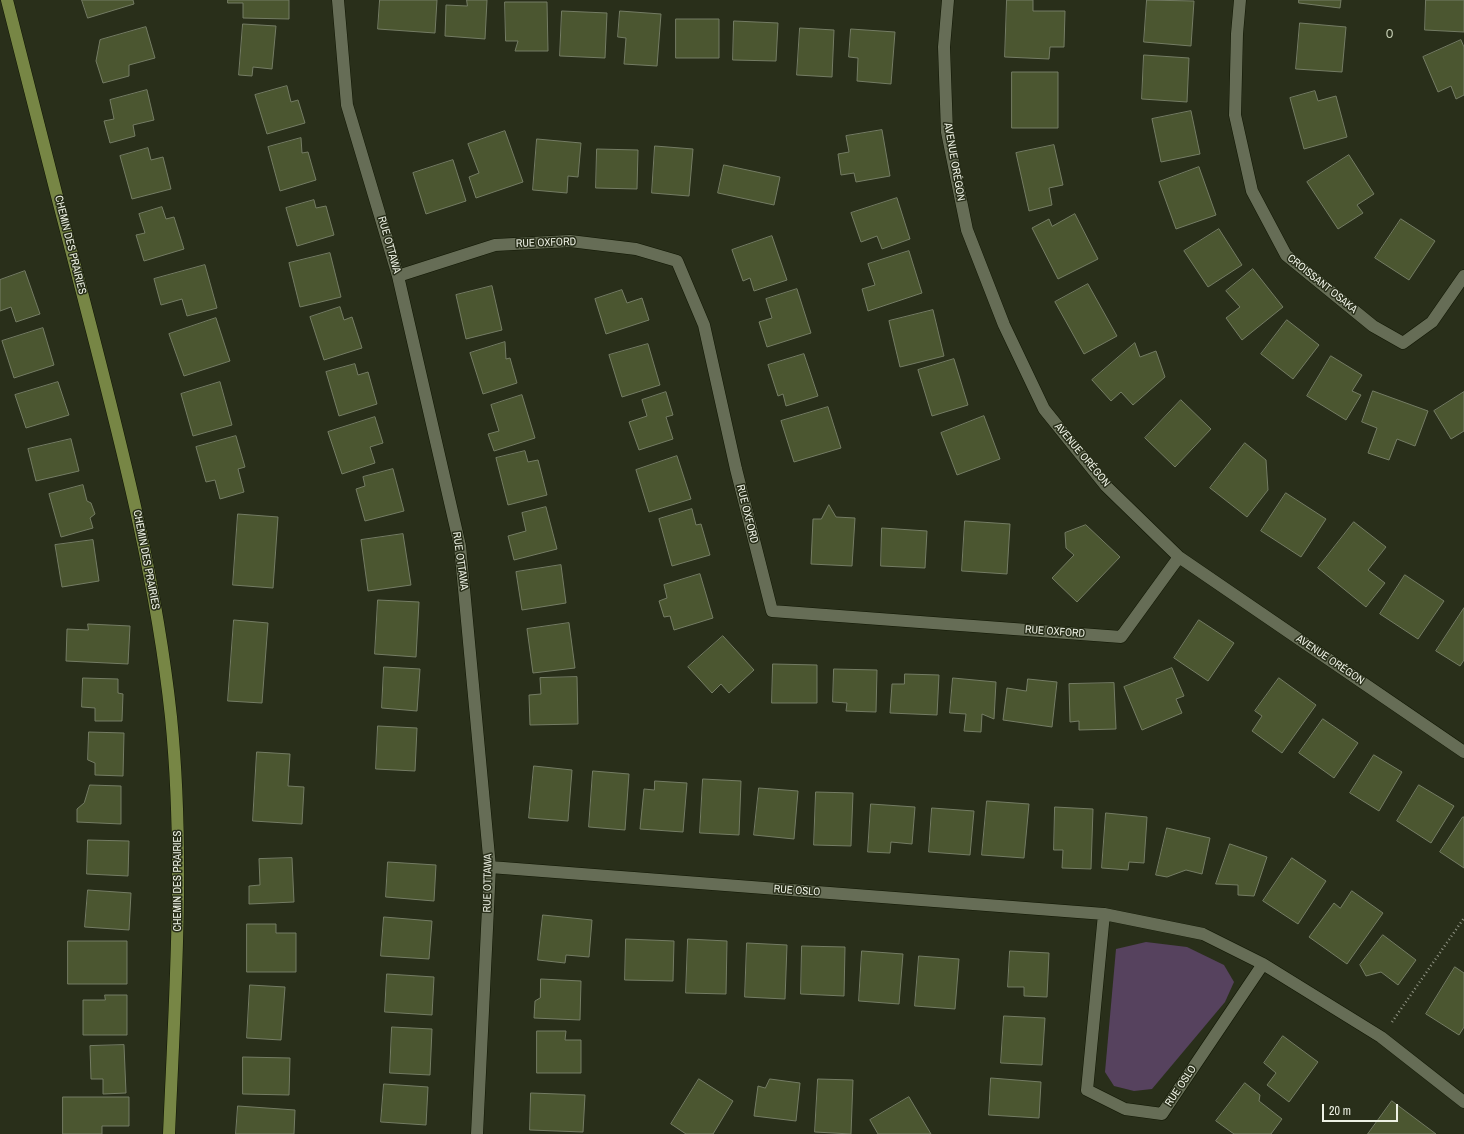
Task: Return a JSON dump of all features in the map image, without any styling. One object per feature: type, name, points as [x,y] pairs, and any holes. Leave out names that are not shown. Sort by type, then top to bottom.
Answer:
[{"type":"street","name":"CHEMIN DES PRAIRIES","points":[[7,0],[124,455],[150,571],[163,655],[173,750],[178,840],[178,933],[170,1134]]},
{"type":"street","name":"RUE OTTAWA","points":[[338,0],[347,105],[398,276],[460,546],[490,867],[477,1134]]},
{"type":"street","name":"AVENUE ORÉGON","points":[[948,0],[944,48],[947,132],[967,230],[1004,325],[1044,409],[1106,486],[1179,557],[1464,752]]},
{"type":"street","name":"CROISSANT OSAKA","points":[[1240,0],[1237,34],[1235,114],[1252,191],[1286,255],[1373,326],[1403,343],[1432,322],[1464,276]]},
{"type":"street","name":"RUE OXFORD","points":[[398,276],[495,245],[570,241],[636,249],[677,261],[704,325],[736,469],[772,611],[1120,637],[1179,557]]},
{"type":"street","name":"RUE OSLO","points":[[490,867],[1104,914],[1204,934],[1263,964],[1381,1037],[1464,1102]]},
{"type":"street","name":"RUE OSLO","points":[[1104,914],[1087,1090],[1125,1109],[1162,1114],[1263,964]]},
{"type":"path","points":[[1381,1037],[1464,918]]},
{"type":"shaded area","points":[[1146,942],[1187,947],[1224,965],[1234,982],[1225,1002],[1152,1089],[1134,1091],[1114,1086],[1105,1072],[1116,949]]},
{"type":"building","points":[[82,0],[133,0],[134,4],[88,18]]},
{"type":"building","points":[[228,0],[289,0],[289,19],[243,18],[243,3],[228,3]]},
{"type":"building","points":[[380,0],[437,0],[435,33],[378,29]]},
{"type":"building","points":[[467,0],[487,0],[485,39],[445,36],[446,5],[467,6]]},
{"type":"building","points":[[1007,0],[1033,0],[1033,11],[1065,11],[1064,47],[1050,47],[1049,59],[1005,57]]},
{"type":"building","points":[[1147,0],[1194,1],[1191,46],[1144,42]]},
{"type":"building","points":[[1299,0],[1341,0],[1340,8],[1299,3]]},
{"type":"building","points":[[1426,0],[1464,0],[1464,32],[1425,30]]},
{"type":"building","points":[[505,2],[547,2],[548,51],[515,51],[518,41],[506,41]]},
{"type":"building","points":[[562,11],[607,13],[605,58],[560,56]]},
{"type":"building","points":[[620,11],[661,14],[657,66],[624,64],[626,38],[618,37]]},
{"type":"building","points":[[676,19],[719,19],[719,58],[676,58]]},
{"type":"building","points":[[734,21],[778,23],[776,61],[733,60]]},
{"type":"building","points":[[1300,23],[1346,27],[1342,72],[1296,69]]},
{"type":"building","points":[[243,24],[276,26],[272,69],[253,67],[252,76],[239,75]]},
{"type":"building","points":[[146,27],[155,58],[129,65],[129,76],[103,83],[96,61],[100,40]]},
{"type":"building","points":[[800,28],[834,30],[832,77],[797,75]]},
{"type":"building","points":[[851,29],[895,32],[891,84],[857,81],[858,58],[849,57]]},
{"type":"building","points":[[1461,40],[1464,47],[1464,95],[1456,99],[1451,86],[1438,92],[1423,57]]},
{"type":"building","points":[[1144,55],[1189,58],[1187,102],[1142,99]]},
{"type":"building","points":[[1012,72],[1058,72],[1058,128],[1012,128]]},
{"type":"building","points":[[287,86],[291,102],[298,100],[305,123],[267,134],[255,95]]},
{"type":"building","points":[[147,90],[154,120],[133,125],[135,136],[110,143],[104,121],[114,119],[110,100]]},
{"type":"building","points":[[1315,91],[1318,101],[1336,96],[1347,137],[1304,149],[1290,98]]},
{"type":"building","points":[[1191,111],[1200,154],[1161,162],[1152,119]]},
{"type":"building","points":[[882,130],[890,176],[856,182],[854,173],[841,175],[838,154],[849,152],[846,136]]},
{"type":"building","points":[[505,131],[523,182],[476,198],[469,177],[479,173],[468,144]]},
{"type":"building","points":[[301,138],[302,153],[308,152],[316,180],[280,191],[268,147]]},
{"type":"building","points":[[537,139],[581,143],[578,177],[568,176],[567,193],[533,190]]},
{"type":"building","points":[[1054,145],[1063,185],[1049,188],[1052,205],[1029,211],[1016,153]]},
{"type":"building","points":[[655,146],[693,149],[689,196],[652,193]]},
{"type":"building","points":[[148,148],[151,160],[163,157],[171,189],[132,199],[120,156]]},
{"type":"building","points":[[597,149],[638,150],[637,189],[596,188]]},
{"type":"building","points":[[1349,155],[1374,194],[1357,205],[1363,213],[1338,229],[1307,182]]},
{"type":"building","points":[[453,160],[466,201],[426,214],[413,173]]},
{"type":"building","points":[[724,165],[780,177],[774,205],[718,193]]},
{"type":"building","points":[[1199,167],[1216,215],[1176,229],[1159,182]]},
{"type":"building","points":[[897,198],[910,239],[882,249],[877,236],[861,242],[851,213]]},
{"type":"building","points":[[314,200],[316,208],[326,206],[334,235],[297,246],[286,208]]},
{"type":"building","points":[[162,207],[166,219],[174,217],[184,249],[144,261],[136,235],[145,233],[139,214]]},
{"type":"building","points":[[1075,214],[1098,259],[1058,279],[1032,228],[1049,219],[1052,226]]},
{"type":"building","points":[[1401,219],[1435,241],[1409,280],[1375,258]]},
{"type":"building","points":[[1219,229],[1242,265],[1208,287],[1184,251]]},
{"type":"building","points":[[772,236],[787,280],[754,291],[750,278],[743,281],[732,250]]},
{"type":"building","points":[[909,251],[922,293],[868,311],[862,289],[875,285],[868,264]]},
{"type":"building","points":[[330,253],[341,297],[300,307],[289,263]]},
{"type":"building","points":[[205,265],[217,308],[187,316],[182,299],[161,305],[154,279]]},
{"type":"building","points":[[1253,269],[1283,307],[1242,340],[1226,318],[1240,307],[1226,291]]},
{"type":"building","points":[[25,271],[40,314],[16,322],[11,307],[0,311],[0,280]]},
{"type":"building","points":[[1088,284],[1117,336],[1084,354],[1055,302]]},
{"type":"building","points":[[492,286],[502,330],[466,339],[456,295]]},
{"type":"building","points":[[797,289],[811,333],[767,347],[759,322],[772,318],[766,299]]},
{"type":"building","points":[[622,290],[627,303],[642,298],[649,320],[606,334],[595,299]]},
{"type":"building","points":[[340,307],[344,320],[352,317],[362,348],[324,360],[310,317]]},
{"type":"building","points":[[933,310],[944,356],[900,367],[889,321]]},
{"type":"building","points":[[216,318],[230,361],[184,376],[169,334]]},
{"type":"building","points":[[1287,320],[1319,345],[1293,379],[1261,354]]},
{"type":"building","points":[[43,328],[54,365],[14,378],[2,341]]},
{"type":"building","points":[[505,342],[506,359],[510,358],[517,383],[483,394],[470,353]]},
{"type":"building","points":[[1135,343],[1140,357],[1156,351],[1165,377],[1133,405],[1121,392],[1111,401],[1092,380]]},
{"type":"building","points":[[648,344],[660,385],[622,397],[609,355]]},
{"type":"building","points":[[804,354],[818,396],[786,406],[783,394],[778,396],[768,365]]},
{"type":"building","points":[[1331,356],[1362,375],[1352,391],[1361,395],[1346,420],[1307,396]]},
{"type":"building","points":[[954,359],[968,405],[932,416],[918,370]]},
{"type":"building","points":[[355,364],[358,375],[368,372],[377,404],[339,416],[326,372]]},
{"type":"building","points":[[58,382],[69,415],[26,428],[15,395]]},
{"type":"building","points":[[220,382],[232,425],[193,436],[181,394]]},
{"type":"building","points":[[1373,391],[1428,411],[1415,446],[1397,439],[1389,460],[1368,453],[1377,428],[1362,422]]},
{"type":"building","points":[[666,392],[673,415],[666,417],[673,439],[639,450],[629,422],[647,416],[642,400]]},
{"type":"building","points":[[1464,392],[1464,431],[1451,439],[1434,411]]},
{"type":"building","points":[[522,395],[535,438],[494,451],[488,434],[499,431],[491,405]]},
{"type":"building","points":[[1181,400],[1211,429],[1175,467],[1145,438]]},
{"type":"building","points":[[828,407],[841,448],[794,462],[781,421]]},
{"type":"building","points":[[984,416],[1000,459],[957,475],[941,433]]},
{"type":"building","points":[[375,417],[383,443],[370,447],[375,463],[342,474],[328,432]]},
{"type":"building","points":[[236,436],[245,467],[238,469],[244,492],[220,499],[215,480],[206,482],[196,447]]},
{"type":"building","points":[[71,439],[79,471],[36,481],[28,449]]},
{"type":"building","points":[[1245,443],[1266,460],[1268,490],[1247,517],[1210,488]]},
{"type":"building","points":[[525,451],[528,462],[538,460],[547,495],[508,505],[496,458]]},
{"type":"building","points":[[677,456],[691,499],[649,512],[636,470]]},
{"type":"building","points":[[393,469],[404,511],[365,521],[356,489],[365,486],[363,477]]},
{"type":"building","points":[[83,485],[87,501],[91,503],[95,514],[90,518],[93,528],[61,537],[49,494]]},
{"type":"building","points":[[1286,493],[1326,519],[1301,557],[1261,531]]},
{"type":"building","points":[[829,505],[836,517],[855,518],[852,566],[811,564],[813,519],[821,519]]},
{"type":"building","points":[[546,507],[557,549],[514,560],[508,536],[526,531],[522,513]]},
{"type":"building","points":[[692,509],[696,525],[701,524],[710,555],[672,566],[659,519]]},
{"type":"building","points":[[238,514],[278,517],[273,588],[233,585]]},
{"type":"building","points":[[965,521],[1010,524],[1007,574],[962,571]]},
{"type":"building","points":[[1354,522],[1386,547],[1368,570],[1385,583],[1366,607],[1318,568]]},
{"type":"building","points":[[1086,525],[1120,557],[1077,602],[1052,578],[1074,555],[1066,548],[1065,533]]},
{"type":"building","points":[[882,528],[927,531],[925,568],[881,566]]},
{"type":"building","points":[[403,534],[411,585],[368,591],[361,540]]},
{"type":"building","points":[[93,540],[99,581],[62,587],[55,545]]},
{"type":"building","points":[[561,565],[566,603],[522,610],[516,572]]},
{"type":"building","points":[[700,574],[713,618],[674,630],[670,616],[664,617],[659,601],[667,598],[664,585]]},
{"type":"building","points":[[1405,575],[1444,601],[1418,639],[1380,614]]},
{"type":"building","points":[[378,600],[419,602],[416,657],[375,654]]},
{"type":"building","points":[[1464,608],[1464,660],[1460,666],[1436,651]]},
{"type":"building","points":[[234,620],[268,623],[262,703],[228,701]]},
{"type":"building","points":[[1199,620],[1234,643],[1208,681],[1174,658]]},
{"type":"building","points":[[569,623],[575,668],[533,673],[527,629]]},
{"type":"building","points":[[88,624],[130,626],[128,664],[66,661],[67,629],[88,630]]},
{"type":"building","points":[[723,636],[754,670],[729,693],[721,684],[712,693],[688,667]]},
{"type":"building","points":[[773,664],[817,665],[817,703],[772,703]]},
{"type":"building","points":[[384,667],[420,669],[417,711],[382,708]]},
{"type":"building","points":[[1172,668],[1184,696],[1176,699],[1182,713],[1142,730],[1124,687]]},
{"type":"building","points":[[834,669],[877,670],[876,712],[846,711],[847,703],[833,702]]},
{"type":"building","points":[[905,674],[939,675],[937,715],[890,713],[892,684],[904,684]]},
{"type":"building","points":[[577,677],[578,724],[530,725],[529,695],[541,694],[540,678]]},
{"type":"building","points":[[83,678],[118,679],[118,693],[123,694],[122,721],[95,721],[95,708],[82,707]]},
{"type":"building","points":[[953,678],[996,682],[994,719],[982,714],[981,732],[964,731],[966,714],[950,713]]},
{"type":"building","points":[[1279,678],[1316,705],[1282,753],[1252,731],[1262,716],[1255,711]]},
{"type":"building","points":[[1028,679],[1057,682],[1052,727],[1003,720],[1007,688],[1026,691]]},
{"type":"building","points":[[1114,683],[1116,729],[1079,730],[1079,721],[1070,722],[1069,684]]},
{"type":"building","points":[[1323,719],[1358,743],[1334,778],[1299,753]]},
{"type":"building","points":[[378,726],[417,728],[415,771],[376,769]]},
{"type":"building","points":[[89,732],[124,733],[123,776],[95,775],[95,763],[88,760]]},
{"type":"building","points":[[257,752],[290,754],[288,786],[304,787],[302,824],[253,821]]},
{"type":"building","points":[[1374,755],[1402,772],[1379,811],[1350,793]]},
{"type":"building","points":[[534,766],[572,770],[568,821],[529,818]]},
{"type":"building","points":[[593,771],[629,774],[625,830],[589,827]]},
{"type":"building","points":[[703,779],[741,781],[739,835],[700,833]]},
{"type":"building","points":[[655,781],[687,783],[683,832],[640,829],[644,789],[654,790]]},
{"type":"building","points":[[90,785],[121,786],[121,824],[77,822],[77,809],[84,803]]},
{"type":"building","points":[[1419,785],[1454,806],[1431,843],[1397,821]]},
{"type":"building","points":[[759,788],[798,791],[794,839],[754,835]]},
{"type":"building","points":[[816,792],[853,793],[851,846],[814,845]]},
{"type":"building","points":[[987,801],[1029,804],[1024,858],[982,855]]},
{"type":"building","points":[[871,804],[915,807],[912,844],[891,842],[890,853],[868,852]]},
{"type":"building","points":[[1055,807],[1093,809],[1091,869],[1062,868],[1063,850],[1054,850]]},
{"type":"building","points":[[932,808],[974,811],[970,855],[929,852]]},
{"type":"building","points":[[1106,813],[1147,817],[1144,863],[1129,862],[1128,870],[1102,868]]},
{"type":"building","points":[[1464,817],[1464,868],[1440,852]]},
{"type":"building","points":[[1167,828],[1210,838],[1202,874],[1186,870],[1167,877],[1156,875]]},
{"type":"building","points":[[88,840],[129,841],[128,876],[87,874]]},
{"type":"building","points":[[1230,844],[1267,857],[1254,896],[1238,895],[1238,885],[1216,884]]},
{"type":"building","points":[[292,858],[294,902],[249,904],[249,886],[260,885],[259,859]]},
{"type":"building","points":[[1292,858],[1326,881],[1298,924],[1263,901]]},
{"type":"building","points":[[388,862],[436,865],[434,901],[386,897]]},
{"type":"building","points":[[88,890],[131,893],[129,930],[85,927]]},
{"type":"building","points":[[1352,891],[1383,913],[1347,964],[1309,937],[1334,903],[1340,908]]},
{"type":"building","points":[[543,915],[592,920],[589,957],[566,955],[565,963],[538,960]]},
{"type":"building","points":[[384,917],[432,921],[429,959],[381,956]]},
{"type":"building","points":[[247,924],[276,924],[276,933],[296,933],[296,972],[247,972]]},
{"type":"building","points":[[1383,935],[1416,960],[1398,985],[1381,972],[1366,976],[1360,965]]},
{"type":"building","points":[[626,939],[674,941],[673,981],[625,980]]},
{"type":"building","points":[[688,939],[727,941],[726,994],[686,993]]},
{"type":"building","points":[[68,941],[127,941],[127,984],[68,984]]},
{"type":"building","points":[[747,943],[787,945],[785,999],[745,997]]},
{"type":"building","points":[[802,946],[845,947],[844,996],[801,994]]},
{"type":"building","points":[[862,951],[903,954],[899,1004],[859,1001]]},
{"type":"building","points":[[1010,951],[1049,953],[1047,997],[1024,996],[1024,987],[1008,987]]},
{"type":"building","points":[[919,956],[959,959],[955,1009],[915,1006]]},
{"type":"building","points":[[1455,967],[1464,973],[1464,1027],[1459,1035],[1426,1014]]},
{"type":"building","points":[[387,974],[434,977],[432,1015],[385,1012]]},
{"type":"building","points":[[541,979],[581,981],[580,1020],[534,1018],[535,1001],[540,998]]},
{"type":"building","points":[[250,985],[285,987],[281,1040],[247,1038]]},
{"type":"building","points":[[105,995],[127,995],[127,1035],[83,1035],[83,1000],[105,1000]]},
{"type":"building","points":[[1004,1016],[1045,1018],[1042,1065],[1001,1063]]},
{"type":"building","points":[[392,1027],[432,1029],[430,1075],[390,1073]]},
{"type":"building","points":[[537,1031],[566,1031],[565,1040],[581,1040],[581,1073],[537,1073]]},
{"type":"building","points":[[1283,1036],[1318,1062],[1289,1102],[1267,1085],[1276,1073],[1264,1063]]},
{"type":"building","points":[[124,1045],[126,1093],[103,1094],[103,1079],[91,1079],[90,1046]]},
{"type":"building","points":[[243,1057],[290,1058],[289,1095],[243,1094]]},
{"type":"building","points":[[991,1078],[1041,1082],[1039,1118],[989,1115]]},
{"type":"building","points":[[699,1079],[733,1101],[713,1134],[686,1134],[671,1124]]},
{"type":"building","points":[[770,1079],[800,1083],[796,1121],[754,1116],[758,1086],[765,1088]]},
{"type":"building","points":[[818,1079],[853,1080],[851,1134],[815,1132]]},
{"type":"building","points":[[1245,1083],[1260,1095],[1259,1101],[1282,1119],[1271,1134],[1234,1134],[1216,1121]]},
{"type":"building","points":[[384,1084],[428,1087],[426,1125],[381,1122]]},
{"type":"building","points":[[531,1093],[585,1095],[583,1132],[530,1130]]},
{"type":"building","points":[[63,1097],[129,1097],[129,1126],[102,1126],[102,1134],[63,1134]]},
{"type":"building","points":[[909,1097],[931,1134],[878,1134],[870,1120]]},
{"type":"building","points":[[1392,1101],[1436,1134],[1368,1134]]},
{"type":"building","points":[[238,1106],[295,1110],[294,1134],[236,1134]]},
{"type":"district","name":"O","points":[[1390,35]]}]
